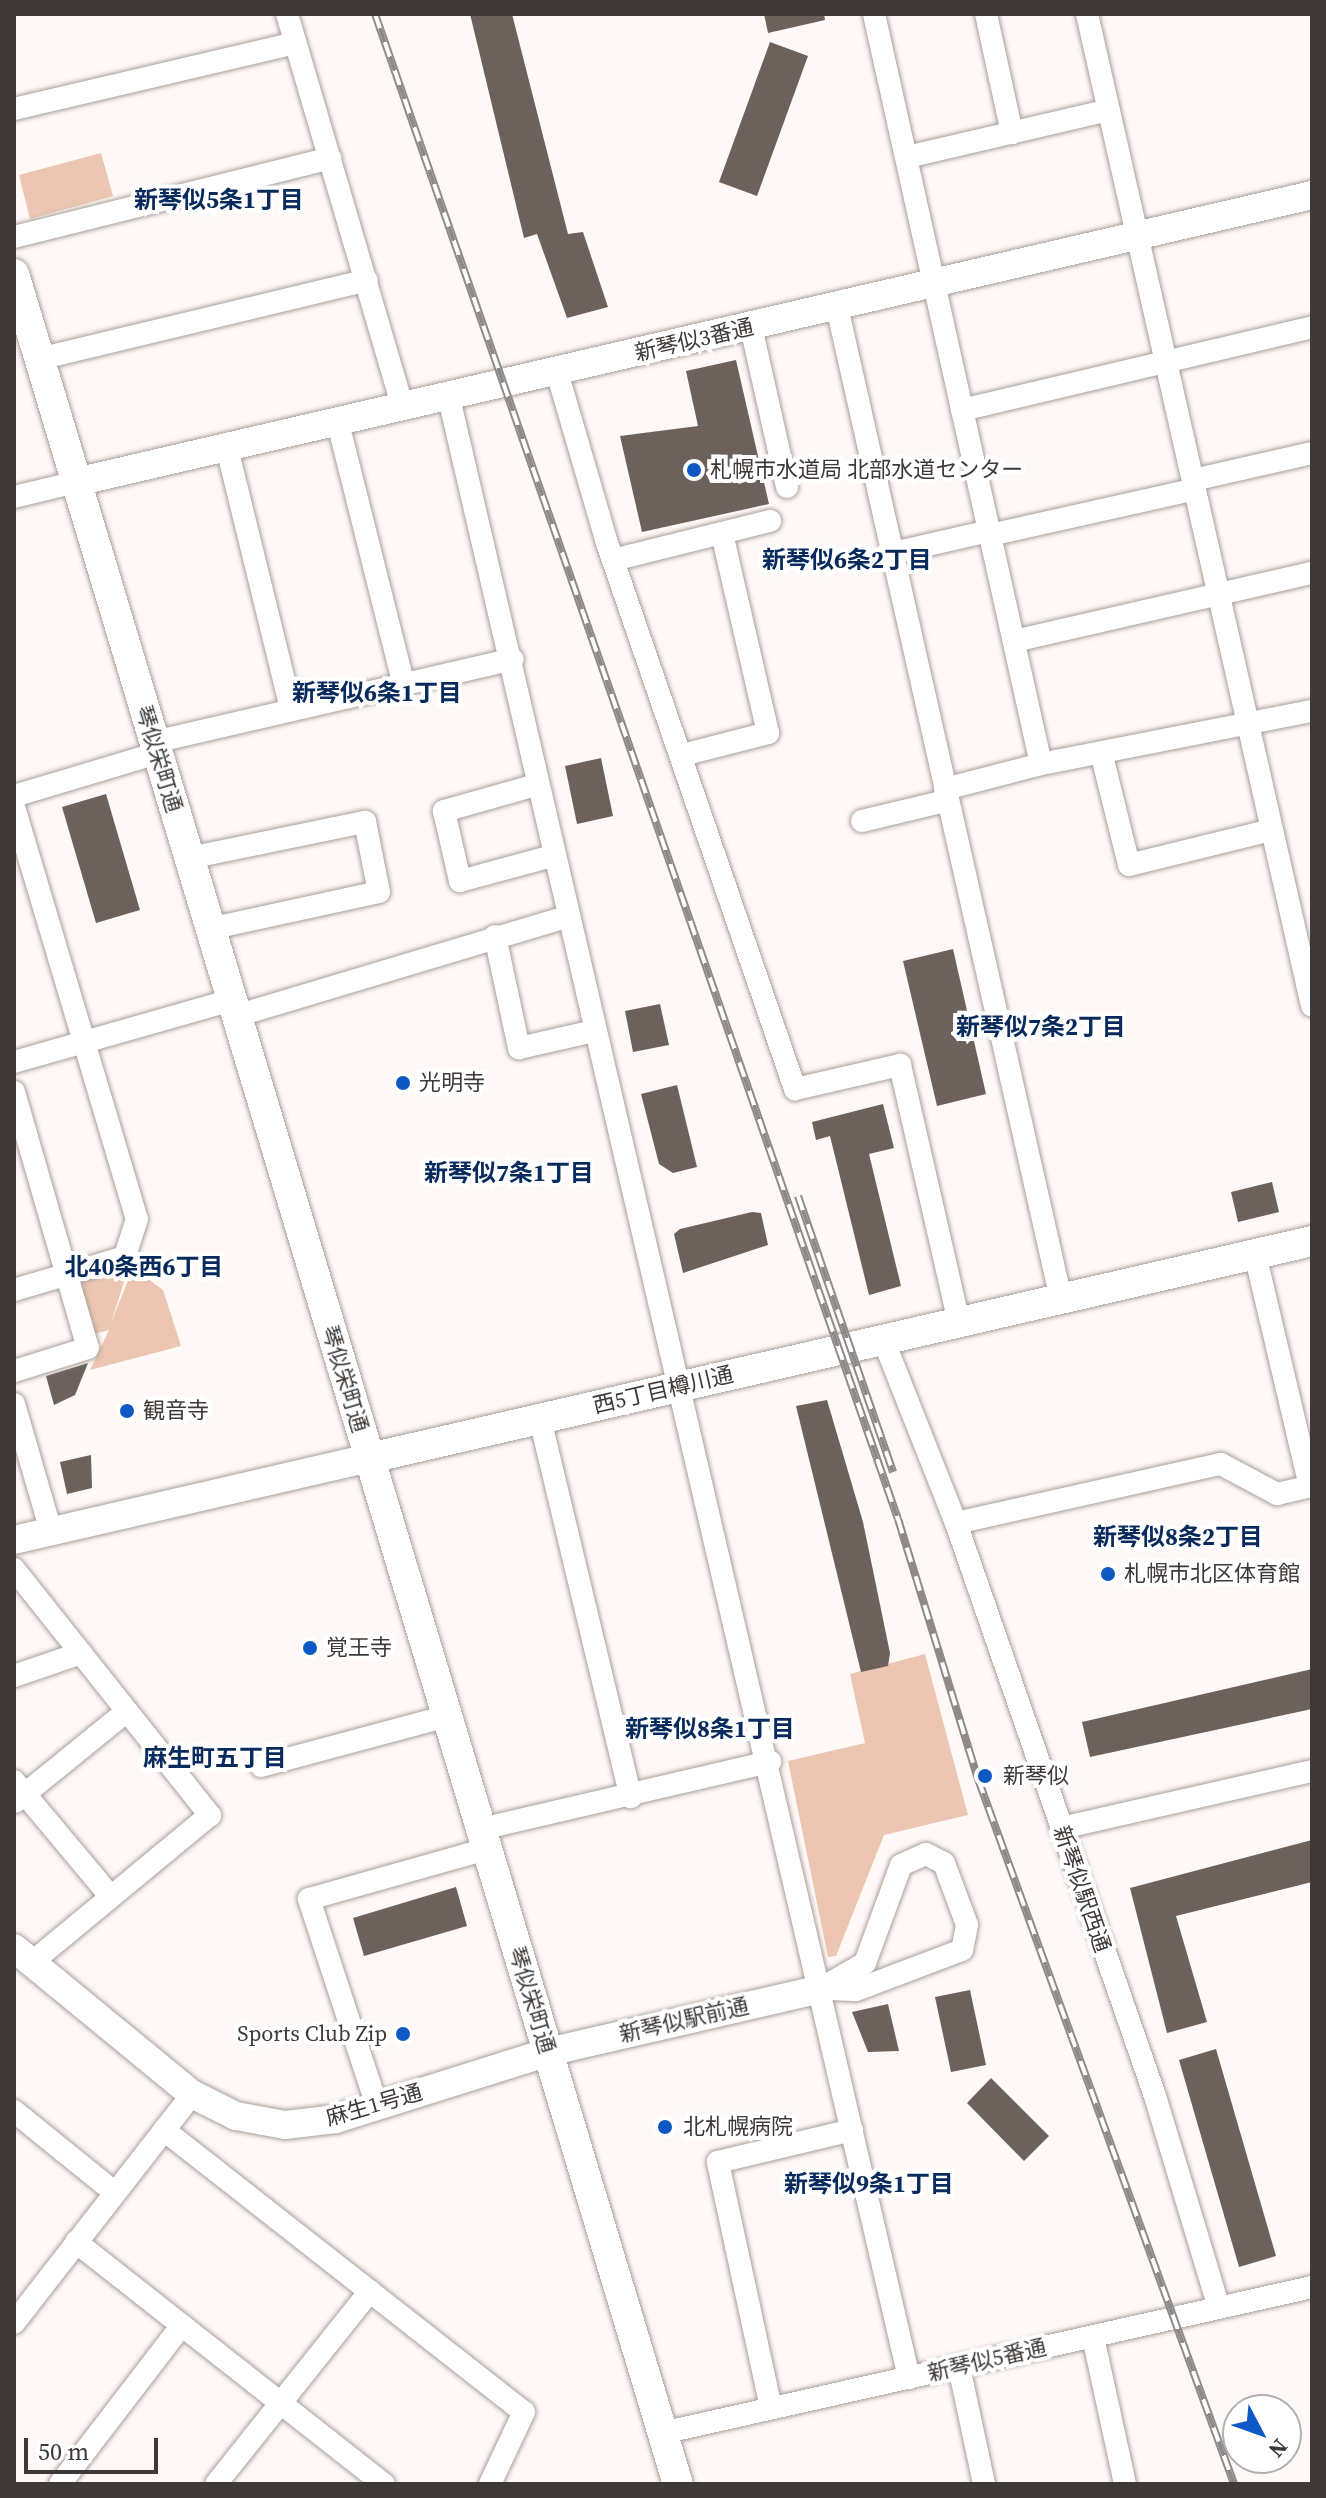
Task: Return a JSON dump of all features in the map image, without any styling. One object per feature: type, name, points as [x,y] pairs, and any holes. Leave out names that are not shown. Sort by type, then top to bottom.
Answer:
[{"type":"main road","name":"琴似栄町通","points":[[14,274],[678,2484]]},
{"type":"main road","name":"西5丁目樽川通","points":[[370,1458],[1312,1241]]},
{"type":"street","points":[[287,14],[403,407]]},
{"type":"street","points":[[874,14],[1041,764]]},
{"type":"street","points":[[986,14],[1012,133]]},
{"type":"street","points":[[1092,15],[1109,110],[1312,1006]]},
{"type":"street","points":[[14,109],[295,43]]},
{"type":"street","points":[[907,157],[1109,110]]},
{"type":"street","points":[[14,237],[330,158]]},
{"type":"street","name":"新琴似3番通","points":[[76,482],[226,444],[449,398],[1312,195]]},
{"type":"street","points":[[39,359],[367,280]]},
{"type":"street","points":[[837,307],[1061,1299]]},
{"type":"street","points":[[751,327],[787,487]]},
{"type":"street","points":[[962,410],[1312,327]]},
{"type":"street","points":[[557,372],[613,560],[795,1089],[900,1065],[959,1322]]},
{"type":"street","points":[[449,398],[513,659],[536,785],[566,917],[682,1386],[770,1762],[909,2378]]},
{"type":"street","points":[[337,419],[403,682]]},
{"type":"street","points":[[226,444],[291,709]]},
{"type":"street","points":[[893,553],[990,533],[1312,453]]},
{"type":"street","points":[[14,497],[76,482]]},
{"type":"street","points":[[613,560],[770,521]]},
{"type":"street","points":[[682,755],[768,733],[722,533]]},
{"type":"street","points":[[1014,641],[1312,573]]},
{"type":"street","points":[[14,796],[156,748],[291,709],[513,659]]},
{"type":"street","points":[[862,821],[1041,764],[1102,756],[1312,711]]},
{"type":"street","points":[[1102,756],[1129,865],[1272,830]]},
{"type":"street","points":[[536,785],[444,811],[460,881],[552,856]]},
{"type":"street","points":[[14,807],[137,1219],[125,1257],[14,1290]]},
{"type":"street","points":[[189,858],[365,822],[379,892],[210,929]]},
{"type":"street","points":[[14,1062],[233,1008],[566,917]]},
{"type":"street","points":[[495,936],[519,1048],[594,1031]]},
{"type":"street","points":[[14,1092],[88,1348],[14,1371]]},
{"type":"street","points":[[956,1523],[1221,1464],[1277,1494],[1311,1486],[1255,1254]]},
{"type":"street","name":"新琴似駅西通","points":[[883,1339],[956,1523],[1155,2096],[1219,2308]]},
{"type":"street","points":[[14,1404],[51,1531]]},
{"type":"street","points":[[540,1419],[631,1797]]},
{"type":"street","name":"西5丁目樽川通","points":[[14,1540],[370,1458]]},
{"type":"street","points":[[14,1569],[210,1815],[110,1896],[22,1956]]},
{"type":"street","points":[[14,1676],[81,1653]]},
{"type":"street","points":[[110,1896],[18,1793],[127,1711]]},
{"type":"street","points":[[261,1766],[447,1716]]},
{"type":"street","points":[[377,2106],[309,1899],[484,1839],[770,1762]]},
{"type":"street","points":[[1061,1828],[1312,1771]]},
{"type":"street","points":[[926,1854],[944,1863],[967,1943],[910,1973],[856,1990],[820,1989],[858,1970],[901,1865],[926,1854]]},
{"type":"street","points":[[873,1938],[881,1958],[910,1973]]},
{"type":"street","name":"麻生1号通","points":[[22,1956],[192,2094],[236,2116],[285,2125],[377,2106],[548,2052]]},
{"type":"street","name":"新琴似駅前通","points":[[548,2052],[820,1989]]},
{"type":"street","points":[[14,2323],[192,2094]]},
{"type":"street","points":[[19,2124],[114,2192]]},
{"type":"street","points":[[164,2130],[524,2412],[490,2484]]},
{"type":"street","points":[[771,2408],[718,2162],[852,2130]]},
{"type":"street","points":[[76,2242],[384,2484]]},
{"type":"street","name":"新琴似5番通","points":[[662,2433],[1312,2287]]},
{"type":"street","points":[[216,2484],[370,2291]]},
{"type":"street","points":[[60,2484],[182,2325]]},
{"type":"street","points":[[1093,2337],[1125,2484]]},
{"type":"street","points":[[959,2367],[984,2484]]},
{"type":"shaded area","points":[[101,153],[113,196],[30,219],[19,175]]},
{"type":"shaded area","points":[[130,1263],[111,1323],[133,1268],[163,1290],[181,1346],[90,1370],[109,1330],[94,1334],[78,1279]]},
{"type":"shaded area","points":[[925,1654],[968,1815],[884,1835],[836,1956],[828,1957],[788,1761],[865,1743],[850,1674]]},
{"type":"building","points":[[470,14],[512,14],[568,234],[583,232],[608,307],[567,318],[537,234],[524,238]]},
{"type":"building","points":[[764,14],[824,14],[825,20],[768,33]]},
{"type":"building","points":[[770,42],[808,56],[757,196],[719,182]]},
{"type":"building","name":"札幌市水道局 北部水道センター","points":[[736,360],[769,504],[642,532],[620,436],[698,426],[686,371]]},
{"type":"building","points":[[601,758],[613,816],[577,824],[565,766]]},
{"type":"building","points":[[106,794],[140,910],[96,923],[62,807]]},
{"type":"building","points":[[953,949],[986,1094],[937,1106],[903,961]]},
{"type":"building","points":[[660,1004],[669,1045],[633,1052],[625,1011]]},
{"type":"building","points":[[677,1085],[697,1167],[673,1173],[659,1164],[641,1094]]},
{"type":"building","points":[[883,1104],[894,1148],[869,1154],[901,1286],[869,1295],[830,1136],[816,1140],[812,1122]]},
{"type":"building","points":[[1272,1182],[1279,1212],[1238,1222],[1231,1192]]},
{"type":"building","points":[[752,1212],[761,1213],[768,1245],[683,1273],[674,1234],[680,1229]]},
{"type":"building","points":[[88,1363],[75,1395],[54,1405],[46,1376]]},
{"type":"building","points":[[827,1400],[863,1522],[890,1653],[888,1666],[861,1672],[796,1406]]},
{"type":"building","points":[[91,1455],[92,1488],[67,1494],[60,1462]]},
{"type":"building","points":[[1312,1669],[1312,1709],[1090,1757],[1082,1722]]},
{"type":"building","points":[[1312,1840],[1312,1882],[1176,1916],[1207,2022],[1167,2033],[1130,1888]]},
{"type":"building","points":[[456,1887],[467,1926],[364,1956],[353,1918]]},
{"type":"building","points":[[970,1990],[986,2065],[951,2072],[935,1997]]},
{"type":"building","points":[[888,2004],[899,2051],[868,2052],[852,2012]]},
{"type":"building","points":[[1216,2049],[1276,2256],[1239,2267],[1179,2060]]},
{"type":"building","points":[[991,2078],[1049,2136],[1024,2161],[967,2103]]},
{"type":"railway","points":[[375,14],[898,1519],[978,1779],[1234,2484]]},
{"type":"railway","points":[[798,1196],[893,1472]]},
{"type":"place","name":"札幌市水道局 北部水道センター","points":[[694,470]]},
{"type":"place","name":"光明寺","points":[[403,1083]]},
{"type":"place","name":"観音寺","points":[[127,1411]]},
{"type":"place","name":"札幌市北区体育館","points":[[1108,1574]]},
{"type":"place","name":"覚王寺","points":[[310,1648]]},
{"type":"place","name":"新琴似","points":[[985,1776]]},
{"type":"place","name":"Sports Club Zip","points":[[403,2034]]},
{"type":"place","name":"北札幌病院","points":[[665,2127]]},
{"type":"district","name":"新琴似5条1丁目","points":[[219,200]]},
{"type":"district","name":"新琴似6条2丁目","points":[[847,560]]},
{"type":"district","name":"新琴似6条1丁目","points":[[377,693]]},
{"type":"district","name":"新琴似7条2丁目","points":[[1041,1027]]},
{"type":"district","name":"新琴似7条1丁目","points":[[509,1173]]},
{"type":"district","name":"北40条西6丁目","points":[[144,1267]]},
{"type":"district","name":"新琴似8条2丁目","points":[[1178,1537]]},
{"type":"district","name":"新琴似8条1丁目","points":[[710,1729]]},
{"type":"district","name":"麻生町五丁目","points":[[215,1758]]},
{"type":"district","name":"新琴似9条1丁目","points":[[869,2184]]}]
